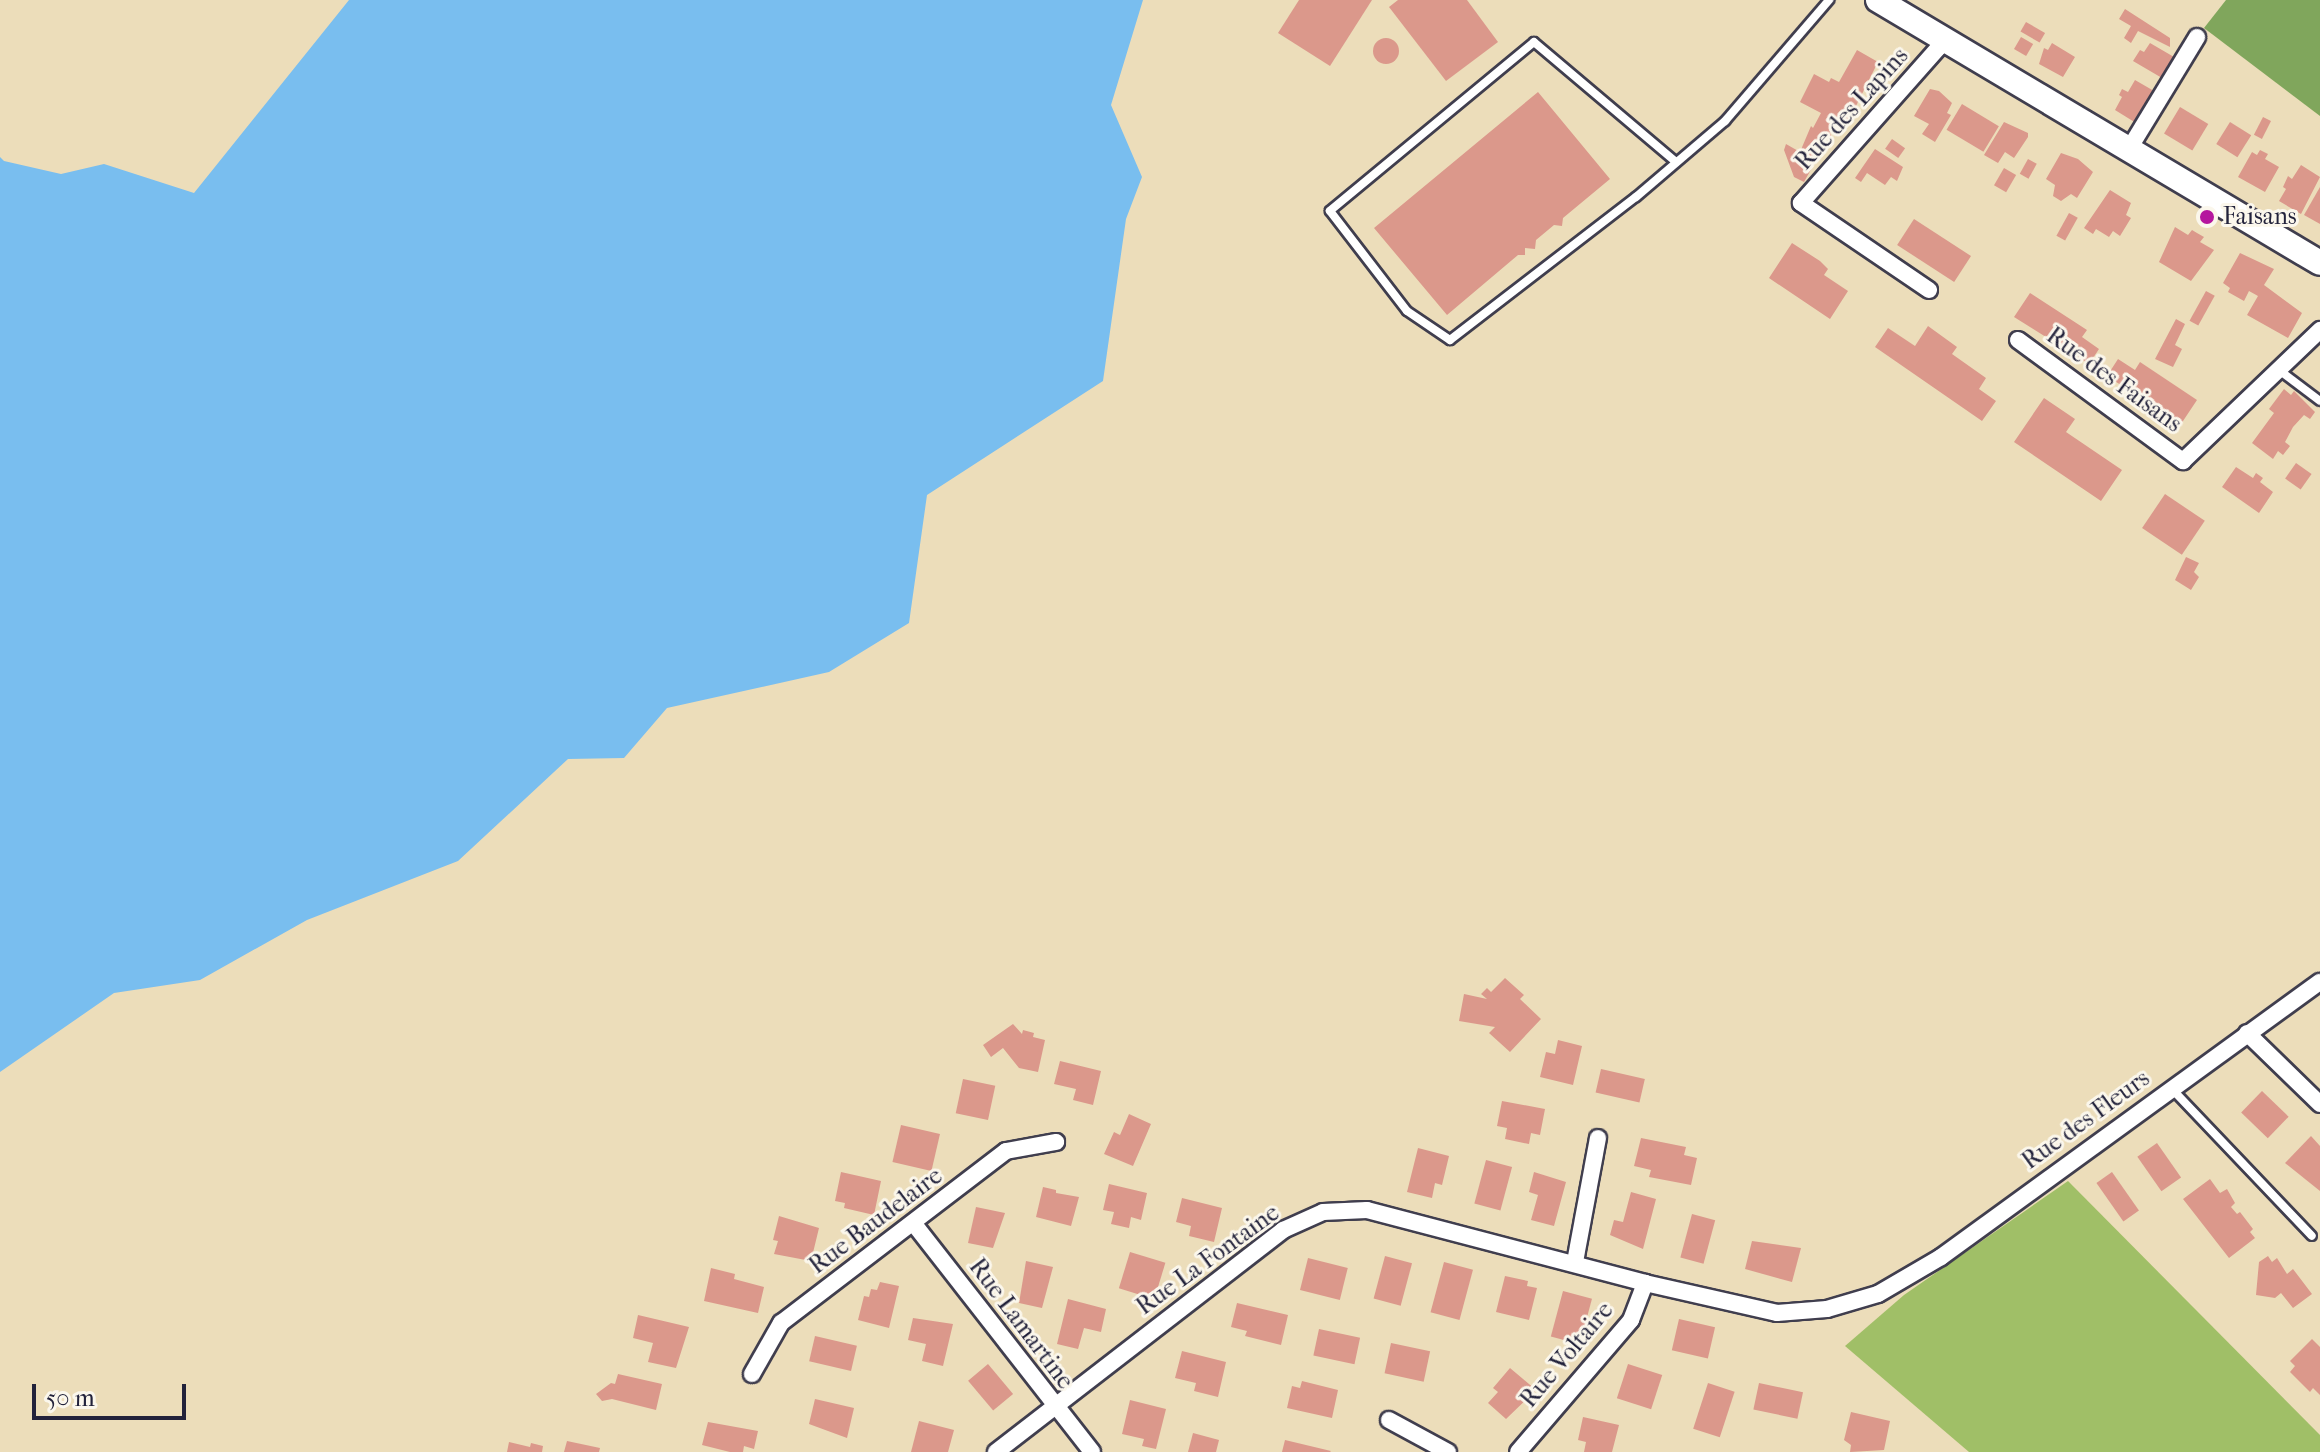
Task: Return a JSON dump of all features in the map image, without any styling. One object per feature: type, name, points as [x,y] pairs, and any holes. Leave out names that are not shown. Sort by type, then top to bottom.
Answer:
[{"type":"main road","points":[[1878,0],[2320,263]]},
{"type":"street","name":"Rue des Lapins","points":[[1929,290],[1801,203],[1938,48],[1941,37]]},
{"type":"street","points":[[2129,149],[2197,37]]},
{"type":"street","name":"Rue des Faisans","points":[[2018,340],[2183,461],[2320,330]]},
{"type":"street","name":"Rue des Fleurs","points":[[1878,1294],[1941,1257],[2170,1087],[2320,982]]},
{"type":"street","points":[[2247,1033],[2320,1104]]},
{"type":"street","points":[[1575,1262],[1598,1138]]},
{"type":"street","name":"Rue Baudelaire","points":[[752,1374],[781,1323],[1006,1151],[1056,1142]]},
{"type":"street","name":"Rue La Fontaine","points":[[996,1452],[1283,1230],[1323,1212],[1367,1210],[1575,1262],[1645,1283],[1777,1313],[1827,1309],[1878,1294]]},
{"type":"street","name":"Rue Lamartine","points":[[914,1224],[1092,1452]]},
{"type":"street","name":"Rue Voltaire","points":[[1518,1452],[1631,1320],[1645,1283]]},
{"type":"street","points":[[1389,1420],[1448,1452]]},
{"type":"lane","points":[[1676,162],[1534,42],[1330,211],[1407,311],[1450,340],[1676,162],[1725,121],[1829,0]]},
{"type":"lane","points":[[2278,370],[2320,401]]},
{"type":"lane","points":[[2170,1087],[2312,1236]]},
{"type":"green space","points":[[2226,0],[2320,0],[2320,116],[2204,28]]},
{"type":"green space","points":[[2068,1181],[2320,1435],[2320,1452],[1969,1452],[1845,1346],[1904,1295]]},
{"type":"water","points":[[349,0],[1143,0],[1111,105],[1142,177],[1126,219],[1103,381],[927,495],[909,623],[829,672],[667,708],[624,758],[568,759],[458,861],[307,920],[200,980],[114,993],[0,1072],[0,157],[4,161],[61,174],[104,164],[194,193]]},
{"type":"building","points":[[1299,0],[1372,0],[1330,66],[1278,33]]},
{"type":"building","points":[[1398,0],[1467,0],[1498,42],[1446,81],[1389,7]]},
{"type":"building","points":[[2125,9],[2170,38],[2170,47],[2138,31],[2131,43],[2124,38],[2131,26],[2119,19]]},
{"type":"building","points":[[2026,22],[2045,33],[2040,43],[2020,32]]},
{"type":"building","points":[[2021,37],[2033,44],[2026,56],[2014,49]]},
{"type":"building","points":[[1386,38],[1395,42],[1399,51],[1395,60],[1386,64],[1377,60],[1373,51],[1377,42]]},
{"type":"building","points":[[2052,43],[2075,57],[2063,77],[2039,64],[2044,48],[2048,50]]},
{"type":"building","points":[[2150,43],[2174,57],[2162,78],[2133,61],[2140,50],[2144,52]]},
{"type":"building","points":[[1857,50],[1878,62],[1846,126],[1833,120],[1829,129],[1832,138],[1823,140],[1820,146],[1823,148],[1804,182],[1794,177],[1784,150],[1786,144],[1800,152],[1811,126],[1813,128],[1821,113],[1800,102],[1814,74],[1829,82],[1831,78],[1839,82]]},
{"type":"building","points":[[2135,80],[2154,91],[2136,123],[2115,110],[2122,97],[2119,95],[2122,89],[2128,92]]},
{"type":"building","points":[[1930,89],[1939,91],[1952,103],[1947,113],[1951,115],[1935,142],[1922,134],[1929,124],[1914,116]]},
{"type":"building","points":[[1538,92],[1610,179],[1563,218],[1562,226],[1554,225],[1536,240],[1535,249],[1525,248],[1525,255],[1518,255],[1447,315],[1374,228]]},
{"type":"building","points":[[1962,104],[1999,126],[1983,152],[1947,130]]},
{"type":"building","points":[[2180,107],[2208,124],[2192,151],[2164,134]]},
{"type":"building","points":[[2263,117],[2271,121],[2262,139],[2254,135]]},
{"type":"building","points":[[2004,122],[2028,133],[2028,137],[2014,158],[2005,152],[1998,163],[1984,155]]},
{"type":"building","points":[[2230,122],[2251,135],[2237,157],[2216,144]]},
{"type":"building","points":[[1892,139],[1905,148],[1898,158],[1885,149]]},
{"type":"building","points":[[1875,149],[1903,167],[1897,181],[1891,177],[1885,185],[1867,173],[1861,182],[1855,178]]},
{"type":"building","points":[[2260,150],[2268,154],[2265,159],[2279,167],[2265,192],[2238,177],[2252,152],[2257,155]]},
{"type":"building","points":[[2061,153],[2078,159],[2093,172],[2077,198],[2071,194],[2061,201],[2053,196],[2055,185],[2046,179]]},
{"type":"building","points":[[2028,159],[2037,164],[2029,179],[2020,174]]},
{"type":"building","points":[[2301,165],[2320,177],[2301,214],[2279,201],[2286,189],[2283,187],[2288,176],[2292,179]]},
{"type":"building","points":[[2004,168],[2016,175],[2006,192],[1994,185]]},
{"type":"building","points":[[2320,187],[2320,224],[2304,215]]},
{"type":"building","points":[[2110,190],[2131,203],[2126,215],[2131,218],[2120,236],[2113,231],[2109,237],[2096,229],[2093,234],[2084,228]]},
{"type":"building","points":[[2069,213],[2078,218],[2065,241],[2056,236]]},
{"type":"building","points":[[1914,219],[1971,256],[1954,282],[1897,245]]},
{"type":"building","points":[[2175,227],[2188,235],[2192,230],[2204,237],[2200,242],[2214,250],[2191,281],[2159,262]]},
{"type":"building","points":[[1792,243],[1820,261],[1828,269],[1824,275],[1848,291],[1830,319],[1769,278]]},
{"type":"building","points":[[2240,253],[2274,269],[2264,285],[2302,313],[2288,338],[2247,315],[2258,296],[2249,291],[2244,301],[2228,292],[2230,288],[2223,283]]},
{"type":"building","points":[[2206,291],[2215,296],[2198,326],[2190,321]]},
{"type":"building","points":[[2030,293],[2087,330],[2082,337],[2099,349],[2089,364],[2014,317]]},
{"type":"building","points":[[2176,319],[2185,324],[2175,345],[2182,349],[2173,367],[2155,359]]},
{"type":"building","points":[[1928,326],[1957,347],[1952,354],[1986,378],[1979,389],[1996,401],[1982,421],[1875,347],[1888,328],[1915,346]]},
{"type":"building","points":[[2118,359],[2135,370],[2140,362],[2197,400],[2181,424],[2107,376]]},
{"type":"building","points":[[2284,389],[2291,395],[2294,391],[2315,412],[2310,419],[2304,415],[2293,427],[2285,442],[2290,446],[2283,455],[2278,451],[2273,459],[2252,443],[2274,413],[2269,409]]},
{"type":"building","points":[[2044,398],[2075,419],[2066,432],[2122,470],[2101,501],[2014,442]]},
{"type":"building","points":[[2296,463],[2312,474],[2301,489],[2285,479]]},
{"type":"building","points":[[2236,467],[2253,478],[2256,473],[2263,478],[2260,482],[2273,492],[2259,513],[2222,487]]},
{"type":"building","points":[[2165,494],[2205,521],[2182,555],[2142,528]]},
{"type":"building","points":[[2186,557],[2199,563],[2194,572],[2199,577],[2191,590],[2175,580]]},
{"type":"building","points":[[1505,978],[1524,995],[1520,999],[1541,1019],[1510,1052],[1489,1033],[1495,1027],[1459,1021],[1464,994],[1487,999],[1481,994],[1487,988],[1491,992]]},
{"type":"building","points":[[1013,1024],[1022,1034],[1023,1030],[1045,1040],[1038,1072],[1019,1068],[1003,1048],[991,1057],[983,1045]]},
{"type":"building","points":[[1558,1040],[1582,1046],[1573,1085],[1540,1077],[1546,1052],[1555,1054]]},
{"type":"building","points":[[1060,1061],[1101,1071],[1093,1105],[1073,1100],[1076,1089],[1054,1084]]},
{"type":"building","points":[[1601,1069],[1645,1079],[1639,1103],[1596,1092]]},
{"type":"building","points":[[963,1079],[995,1086],[988,1120],[956,1113]]},
{"type":"building","points":[[2262,1091],[2289,1117],[2268,1138],[2241,1113]]},
{"type":"building","points":[[1502,1101],[1545,1109],[1540,1135],[1531,1133],[1529,1144],[1505,1139],[1507,1128],[1497,1126]]},
{"type":"building","points":[[1129,1114],[1151,1124],[1133,1166],[1104,1154],[1114,1132],[1120,1135]]},
{"type":"building","points":[[901,1125],[940,1134],[931,1171],[892,1162]]},
{"type":"building","points":[[2311,1136],[2320,1146],[2320,1191],[2285,1163]]},
{"type":"building","points":[[1641,1138],[1686,1147],[1684,1155],[1697,1158],[1691,1185],[1649,1177],[1651,1170],[1634,1166]]},
{"type":"building","points":[[2157,1143],[2181,1177],[2161,1191],[2137,1157]]},
{"type":"building","points":[[1418,1148],[1449,1156],[1442,1185],[1435,1183],[1432,1198],[1407,1192]]},
{"type":"building","points":[[1486,1160],[1512,1167],[1500,1210],[1474,1203]]},
{"type":"building","points":[[841,1172],[881,1181],[874,1215],[844,1208],[845,1203],[835,1201]]},
{"type":"building","points":[[1534,1172],[1566,1182],[1554,1226],[1531,1220],[1538,1195],[1529,1192]]},
{"type":"building","points":[[2112,1172],[2139,1211],[2123,1221],[2096,1183]]},
{"type":"building","points":[[2210,1179],[2220,1193],[2227,1189],[2235,1203],[2231,1207],[2237,1214],[2240,1212],[2253,1229],[2250,1232],[2255,1238],[2229,1258],[2183,1199]]},
{"type":"building","points":[[1109,1184],[1147,1193],[1141,1220],[1131,1217],[1129,1228],[1111,1224],[1114,1212],[1103,1210]]},
{"type":"building","points":[[1043,1187],[1079,1197],[1071,1226],[1036,1217]]},
{"type":"building","points":[[1631,1192],[1656,1199],[1643,1249],[1610,1235],[1614,1220],[1623,1222]]},
{"type":"building","points":[[1182,1198],[1222,1208],[1214,1242],[1189,1236],[1191,1226],[1176,1222]]},
{"type":"building","points":[[976,1207],[1005,1213],[993,1248],[968,1243]]},
{"type":"building","points":[[1692,1214],[1715,1220],[1704,1264],[1680,1257]]},
{"type":"building","points":[[779,1216],[819,1228],[811,1261],[774,1254],[778,1241],[773,1240]]},
{"type":"building","points":[[1752,1241],[1801,1248],[1792,1282],[1745,1269]]},
{"type":"building","points":[[1130,1252],[1165,1263],[1154,1299],[1119,1288]]},
{"type":"building","points":[[1385,1256],[1412,1263],[1401,1306],[1374,1299]]},
{"type":"building","points":[[2268,1256],[2272,1262],[2277,1258],[2287,1274],[2293,1269],[2312,1294],[2293,1308],[2281,1293],[2275,1298],[2256,1295],[2259,1262]]},
{"type":"building","points":[[1308,1258],[1348,1268],[1340,1300],[1300,1290]]},
{"type":"building","points":[[1026,1261],[1053,1267],[1042,1308],[1019,1303]]},
{"type":"building","points":[[1444,1262],[1473,1270],[1460,1320],[1431,1312]]},
{"type":"building","points":[[711,1268],[735,1274],[734,1279],[764,1287],[758,1313],[704,1301]]},
{"type":"building","points":[[1505,1276],[1528,1281],[1527,1286],[1537,1288],[1529,1320],[1496,1312]]},
{"type":"building","points":[[880,1282],[899,1286],[889,1328],[858,1320],[864,1296],[869,1297],[871,1289],[877,1290]]},
{"type":"building","points":[[1563,1291],[1592,1299],[1580,1344],[1551,1336]]},
{"type":"building","points":[[1068,1299],[1106,1309],[1101,1332],[1084,1328],[1078,1349],[1057,1344]]},
{"type":"building","points":[[1237,1303],[1288,1315],[1281,1345],[1245,1336],[1247,1331],[1231,1327]]},
{"type":"building","points":[[638,1315],[689,1327],[676,1368],[648,1362],[653,1343],[633,1338]]},
{"type":"building","points":[[913,1318],[953,1324],[943,1366],[922,1361],[926,1344],[908,1340]]},
{"type":"building","points":[[1679,1319],[1715,1327],[1708,1359],[1672,1350]]},
{"type":"building","points":[[1319,1329],[1360,1338],[1354,1364],[1313,1355]]},
{"type":"building","points":[[815,1336],[857,1346],[851,1371],[809,1361]]},
{"type":"building","points":[[2312,1339],[2320,1347],[2320,1395],[2313,1388],[2310,1392],[2290,1372],[2295,1366],[2290,1361]]},
{"type":"building","points":[[1391,1343],[1430,1351],[1424,1382],[1385,1373]]},
{"type":"building","points":[[1182,1351],[1226,1362],[1218,1397],[1194,1391],[1196,1383],[1175,1378]]},
{"type":"building","points":[[988,1364],[1013,1394],[993,1411],[968,1381]]},
{"type":"building","points":[[1628,1364],[1662,1375],[1651,1409],[1617,1398]]},
{"type":"building","points":[[1510,1368],[1536,1390],[1506,1419],[1488,1403],[1498,1392],[1493,1388]]},
{"type":"building","points":[[618,1374],[662,1384],[656,1410],[612,1399],[602,1401],[596,1394],[611,1383],[615,1384]]},
{"type":"building","points":[[1302,1381],[1338,1390],[1332,1418],[1287,1408],[1292,1386],[1300,1388]]},
{"type":"building","points":[[1708,1383],[1735,1392],[1720,1437],[1693,1429]]},
{"type":"building","points":[[1759,1383],[1803,1392],[1797,1419],[1753,1409]]},
{"type":"building","points":[[815,1399],[854,1408],[847,1438],[809,1424]]},
{"type":"building","points":[[1130,1400],[1166,1409],[1156,1449],[1142,1446],[1144,1439],[1122,1434]]},
{"type":"building","points":[[1851,1412],[1890,1421],[1884,1450],[1850,1452],[1851,1445],[1844,1440]]},
{"type":"building","points":[[1583,1417],[1619,1425],[1612,1452],[1584,1452],[1586,1442],[1578,1440]]},
{"type":"building","points":[[919,1421],[954,1430],[948,1452],[911,1452]]},
{"type":"building","points":[[708,1422],[758,1431],[754,1449],[744,1446],[743,1452],[730,1452],[702,1445]]},
{"type":"building","points":[[1193,1433],[1219,1440],[1216,1452],[1188,1452]]},
{"type":"building","points":[[1285,1440],[1331,1451],[1282,1452]]},
{"type":"building","points":[[567,1441],[600,1448],[599,1452],[564,1452]]},
{"type":"building","points":[[509,1442],[530,1447],[531,1443],[543,1446],[542,1452],[507,1452]]},
{"type":"place","name":"Faisans","points":[[2207,217]]}]
